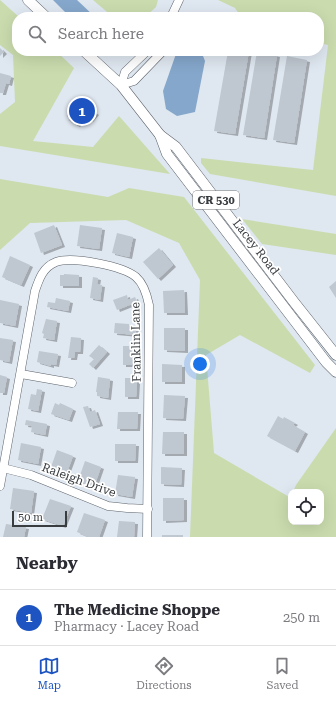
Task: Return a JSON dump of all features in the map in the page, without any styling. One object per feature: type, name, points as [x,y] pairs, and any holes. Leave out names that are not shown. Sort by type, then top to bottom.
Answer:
[{"type":"main road","points":[[28,0],[41,12]]},
{"type":"main road","name":"Lacey Road","points":[[89,56],[121,85],[160,135],[176,147],[264,272],[291,306],[336,355]]},
{"type":"main road","name":"Lacey Road","points":[[291,306],[326,362],[336,372]]},
{"type":"street","points":[[174,12],[180,0]]},
{"type":"street","points":[[179,12],[180,0]]},
{"type":"street","points":[[121,85],[125,72],[142,56]]},
{"type":"street","points":[[121,85],[134,81],[158,56]]},
{"type":"street","name":"Franklin Lane","points":[[0,486],[35,291],[40,277],[46,268],[56,262],[64,260],[117,267],[130,272],[138,278],[147,293],[149,304],[147,537]]},
{"type":"street","points":[[21,374],[72,383]]},
{"type":"street","name":"Raleigh Drive","points":[[3,468],[31,475],[108,506],[148,509]]},
{"type":"green space","points":[[0,0],[13,12],[12,12],[12,54],[0,45]]},
{"type":"green space","points":[[93,0],[158,0],[156,7],[150,12],[107,12]]},
{"type":"green space","points":[[218,0],[336,0],[336,196],[210,174],[201,163],[201,158],[313,170],[328,45],[324,44],[324,12],[238,12],[235,8]]},
{"type":"green space","points":[[13,56],[61,56],[74,68],[33,141],[93,147],[119,116],[170,174],[0,146],[0,114],[15,102]]},
{"type":"green space","points":[[0,179],[108,197],[129,188],[184,197],[315,365],[310,373],[240,335],[206,355],[214,453],[288,496],[288,525],[324,525],[324,489],[294,489],[336,428],[336,537],[190,537],[200,280],[179,243],[126,220],[30,223],[0,250]]},
{"type":"green space","points":[[242,219],[336,234],[336,255],[262,244]]},
{"type":"water","points":[[53,0],[77,0],[90,12],[65,12]]},
{"type":"water","points":[[175,56],[203,56],[205,61],[195,112],[177,116],[166,109],[163,91]]},
{"type":"building","points":[[0,48],[4,52],[0,56]]},
{"type":"building","points":[[227,56],[248,56],[235,134],[214,131]]},
{"type":"building","points":[[256,56],[277,56],[264,138],[243,135]]},
{"type":"building","points":[[287,56],[307,60],[294,143],[273,140]]},
{"type":"building","points":[[0,73],[11,76],[9,84],[6,83],[3,93],[0,93]]},
{"type":"building","points":[[83,97],[91,102],[90,103],[93,106],[90,109],[96,113],[90,120],[85,116],[77,125],[68,120],[70,119],[67,116]]},
{"type":"building","points":[[54,225],[62,245],[41,253],[34,233]]},
{"type":"building","points":[[80,225],[102,228],[99,249],[77,246]]},
{"type":"building","points":[[117,233],[133,237],[129,257],[112,253]]},
{"type":"building","points":[[159,248],[173,265],[158,279],[143,262]]},
{"type":"building","points":[[10,256],[30,265],[21,285],[2,277]]},
{"type":"building","points":[[60,275],[79,275],[79,286],[60,286]]},
{"type":"building","points":[[93,277],[98,278],[97,284],[102,285],[100,300],[90,298]]},
{"type":"building","points":[[336,281],[336,298],[329,287]]},
{"type":"building","points":[[184,290],[185,313],[164,313],[163,291]]},
{"type":"building","points":[[127,295],[128,300],[135,297],[137,302],[117,310],[113,300]]},
{"type":"building","points":[[56,298],[70,301],[68,311],[47,307],[48,302],[55,303]]},
{"type":"building","points":[[0,300],[19,304],[15,326],[0,323]]},
{"type":"building","points":[[46,319],[57,321],[54,340],[43,338],[44,334],[42,333]]},
{"type":"building","points":[[115,323],[129,324],[129,329],[136,329],[136,335],[114,333]]},
{"type":"building","points":[[164,328],[185,328],[185,351],[164,350]]},
{"type":"building","points":[[71,337],[81,338],[80,352],[75,352],[74,358],[68,358]]},
{"type":"building","points":[[0,338],[13,340],[9,362],[0,360]]},
{"type":"building","points":[[99,345],[107,352],[93,368],[89,364],[94,359],[89,356]]},
{"type":"building","points":[[123,346],[134,346],[134,351],[136,351],[135,365],[123,365]]},
{"type":"building","points":[[39,351],[58,354],[56,365],[51,364],[51,366],[37,362]]},
{"type":"building","points":[[162,364],[182,365],[182,382],[162,382]]},
{"type":"building","points":[[0,375],[7,377],[4,393],[0,393]]},
{"type":"building","points":[[98,377],[110,379],[108,398],[97,396],[96,392]]},
{"type":"building","points":[[125,378],[136,378],[136,397],[125,397]]},
{"type":"building","points":[[37,389],[42,390],[38,411],[28,409],[31,394],[36,395]]},
{"type":"building","points":[[164,395],[185,396],[183,419],[163,418]]},
{"type":"building","points":[[55,403],[59,405],[60,403],[73,409],[69,420],[51,414]]},
{"type":"building","points":[[88,406],[90,412],[95,410],[100,424],[90,427],[83,407]]},
{"type":"building","points":[[118,412],[138,412],[137,429],[117,429]]},
{"type":"building","points":[[278,416],[283,419],[284,417],[295,423],[293,425],[305,432],[295,451],[267,436]]},
{"type":"building","points":[[26,420],[47,424],[45,435],[31,432],[32,426],[25,425]]},
{"type":"building","points":[[163,432],[184,432],[184,454],[162,454]]},
{"type":"building","points":[[21,443],[41,447],[38,464],[18,460]]},
{"type":"building","points":[[115,444],[136,444],[135,461],[115,461]]},
{"type":"building","points":[[57,450],[73,456],[66,475],[50,470]]},
{"type":"building","points":[[85,461],[101,467],[94,487],[78,481]]},
{"type":"building","points":[[161,467],[182,468],[181,485],[161,484]]},
{"type":"building","points":[[118,475],[135,477],[132,497],[115,494]]},
{"type":"building","points":[[13,488],[34,491],[31,513],[10,509]]},
{"type":"building","points":[[163,498],[184,498],[184,520],[163,521]]},
{"type":"building","points":[[50,499],[71,506],[63,526],[42,519]]},
{"type":"building","points":[[84,513],[105,520],[99,537],[89,537],[77,532]]},
{"type":"building","points":[[119,521],[135,522],[134,537],[117,537]]},
{"type":"building","points":[[6,524],[26,527],[24,537],[3,537]]},
{"type":"building","points":[[162,535],[183,535],[183,537],[162,537]]},
{"type":"place","name":"The Medicine Shoppe","points":[[82,111]]}]
